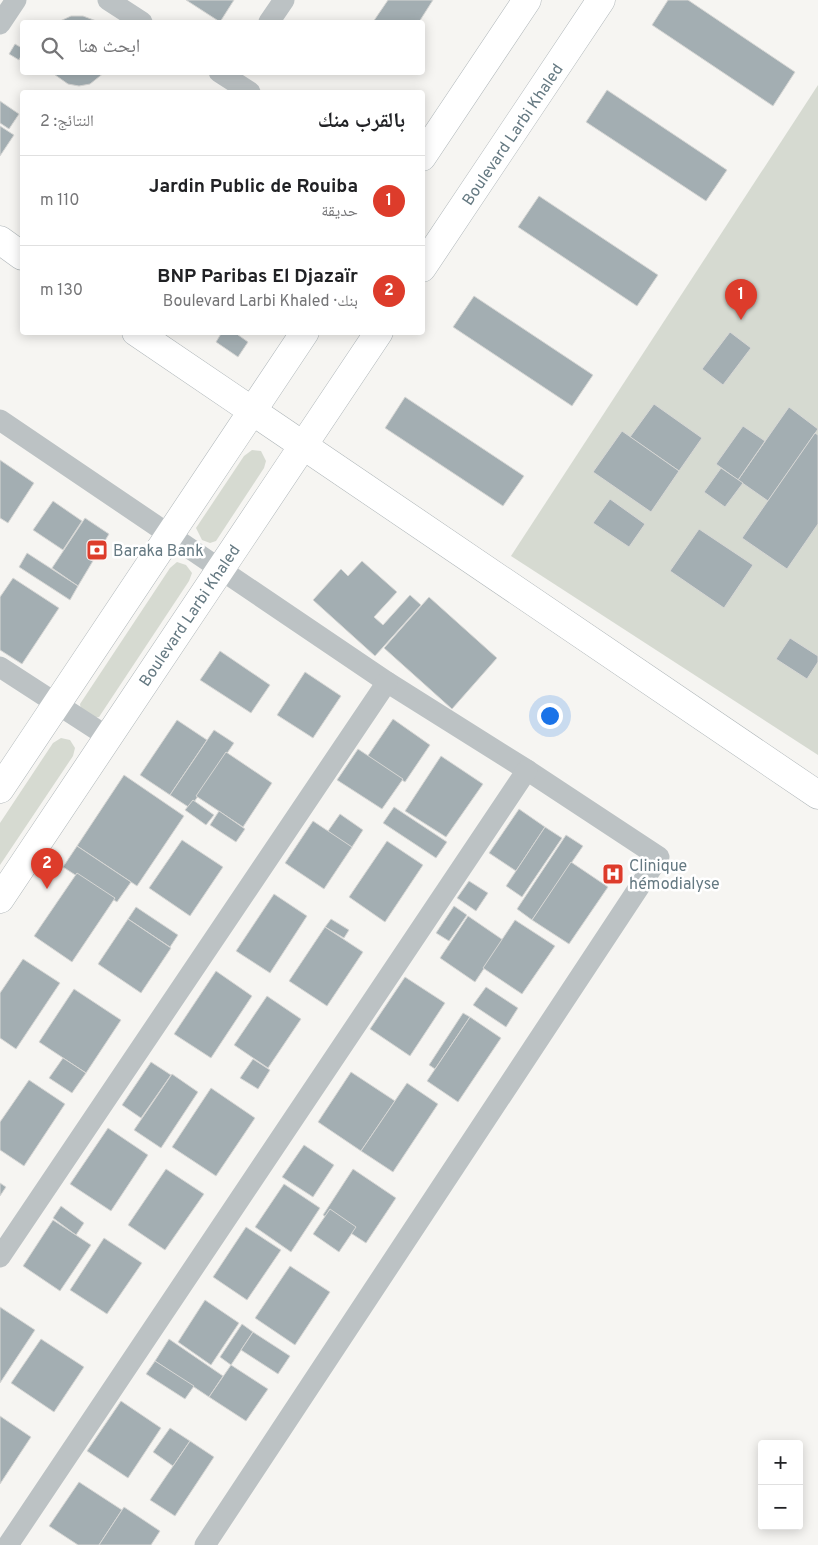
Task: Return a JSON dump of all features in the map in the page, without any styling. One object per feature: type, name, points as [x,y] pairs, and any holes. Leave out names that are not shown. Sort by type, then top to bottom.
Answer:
[{"type":"main road","points":[[425,153],[527,0]]},
{"type":"main road","name":"Boulevard Larbi Khaled","points":[[425,264],[601,0]]},
{"type":"main road","points":[[0,240],[20,255]]},
{"type":"main road","points":[[140,335],[818,795]]},
{"type":"main road","points":[[0,789],[303,335]]},
{"type":"main road","name":"Boulevard Larbi Khaled","points":[[0,898],[378,335]]},
{"type":"street","points":[[0,24],[16,0]]},
{"type":"street","points":[[108,0],[139,20]]},
{"type":"street","points":[[269,20],[284,0]]},
{"type":"street","points":[[228,75],[247,90]]},
{"type":"street","points":[[0,420],[386,682],[527,770],[659,858],[205,1545]]},
{"type":"street","points":[[0,667],[108,737]]},
{"type":"street","points":[[0,1257],[386,682]]},
{"type":"street","points":[[8,1545],[527,770]]},
{"type":"shaded area","points":[[818,85],[818,755],[511,556]]},
{"type":"shaded area","points":[[252,450],[261,451],[266,461],[264,468],[216,541],[210,543],[202,540],[196,528],[244,456]]},
{"type":"shaded area","points":[[177,562],[186,565],[192,573],[189,581],[99,717],[92,718],[81,710],[80,704],[170,568]]},
{"type":"shaded area","points":[[61,738],[70,740],[75,748],[73,756],[0,865],[0,823],[53,743]]},
{"type":"building","points":[[186,0],[234,0],[221,20],[217,20]]},
{"type":"building","points":[[388,0],[433,0],[420,20],[374,20]]},
{"type":"building","points":[[668,0],[688,0],[795,72],[773,106],[652,25]]},
{"type":"building","points":[[71,16],[83,16],[94,20],[62,20]]},
{"type":"building","points":[[15,44],[20,47],[19,60],[9,54]]},
{"type":"building","points":[[55,75],[101,75],[90,84],[79,86],[68,84]]},
{"type":"building","points":[[607,90],[727,170],[706,201],[586,122]]},
{"type":"building","points":[[0,101],[19,114],[9,129],[0,123]]},
{"type":"building","points":[[0,126],[14,135],[0,156]]},
{"type":"building","points":[[539,196],[658,275],[637,306],[518,227]]},
{"type":"building","points":[[474,296],[593,375],[572,406],[453,327]]},
{"type":"building","points":[[730,332],[751,348],[723,385],[702,369]]},
{"type":"building","points":[[220,335],[238,335],[248,342],[238,357],[216,342]]},
{"type":"building","points":[[405,397],[524,476],[503,506],[385,428]]},
{"type":"building","points":[[654,404],[702,438],[679,471],[630,437]]},
{"type":"building","points":[[789,407],[818,429],[768,501],[738,480]]},
{"type":"building","points":[[743,426],[765,441],[738,480],[716,464]]},
{"type":"building","points":[[622,431],[679,471],[651,512],[593,472]]},
{"type":"building","points":[[815,433],[818,435],[818,524],[787,569],[742,538]]},
{"type":"building","points":[[0,460],[34,483],[8,523],[0,518]]},
{"type":"building","points":[[721,468],[743,483],[725,507],[704,492]]},
{"type":"building","points":[[610,499],[645,524],[629,547],[593,523]]},
{"type":"building","points":[[53,501],[82,521],[63,550],[33,530]]},
{"type":"building","points":[[85,518],[109,534],[78,586],[52,568]]},
{"type":"building","points":[[699,529],[753,565],[724,608],[670,571]]},
{"type":"building","points":[[27,553],[78,586],[70,600],[19,567]]},
{"type":"building","points":[[362,561],[397,592],[374,617],[383,625],[410,595],[421,605],[375,656],[313,600],[341,569],[348,576]]},
{"type":"building","points":[[13,578],[59,608],[22,664],[0,650],[0,597]]},
{"type":"building","points":[[429,597],[497,658],[452,709],[384,648]]},
{"type":"building","points":[[790,638],[818,656],[818,662],[807,679],[776,659]]},
{"type":"building","points":[[220,651],[270,685],[251,713],[200,680]]},
{"type":"building","points":[[305,672],[341,696],[313,738],[277,715]]},
{"type":"building","points":[[393,719],[430,745],[405,782],[367,757]]},
{"type":"building","points":[[177,720],[207,740],[170,795],[140,775]]},
{"type":"building","points":[[214,730],[234,743],[190,808],[170,795]]},
{"type":"building","points":[[358,749],[403,779],[382,809],[337,780]]},
{"type":"building","points":[[226,752],[272,783],[243,827],[196,796]]},
{"type":"building","points":[[441,756],[483,784],[446,837],[405,811]]},
{"type":"building","points":[[124,775],[184,816],[137,886],[77,846]]},
{"type":"building","points":[[193,800],[214,815],[206,825],[185,810]]},
{"type":"building","points":[[394,807],[447,842],[436,858],[383,823]]},
{"type":"building","points":[[519,809],[545,827],[516,871],[489,853]]},
{"type":"building","points":[[219,811],[245,829],[236,842],[210,825]]},
{"type":"building","points":[[340,814],[363,830],[350,850],[326,834]]},
{"type":"building","points":[[313,821],[352,847],[324,889],[285,863]]},
{"type":"building","points":[[545,827],[562,838],[522,897],[506,886]]},
{"type":"building","points":[[566,835],[583,846],[532,920],[517,909]]},
{"type":"building","points":[[182,840],[223,867],[190,916],[149,888]]},
{"type":"building","points":[[387,841],[423,865],[385,922],[349,897]]},
{"type":"building","points":[[77,846],[131,882],[117,902],[63,867]]},
{"type":"building","points":[[571,862],[608,887],[569,944],[532,920]]},
{"type":"building","points":[[77,873],[115,898],[72,962],[34,936]]},
{"type":"building","points":[[469,881],[488,893],[476,911],[457,898]]},
{"type":"building","points":[[274,894],[307,916],[270,973],[236,951]]},
{"type":"building","points":[[454,906],[467,915],[449,941],[436,933]]},
{"type":"building","points":[[136,907],[178,935],[170,947],[128,919]]},
{"type":"building","points":[[468,916],[503,940],[475,982],[440,958]]},
{"type":"building","points":[[128,919],[171,948],[141,993],[98,964]]},
{"type":"building","points":[[331,919],[349,930],[344,938],[325,927]]},
{"type":"building","points":[[515,920],[555,946],[522,994],[483,968]]},
{"type":"building","points":[[325,927],[363,952],[327,1006],[289,981]]},
{"type":"building","points":[[23,959],[60,983],[16,1049],[0,1038],[0,993]]},
{"type":"building","points":[[216,971],[252,996],[211,1058],[174,1034]]},
{"type":"building","points":[[405,977],[445,1003],[410,1056],[370,1029]]},
{"type":"building","points":[[486,987],[518,1008],[506,1027],[473,1005]]},
{"type":"building","points":[[74,989],[121,1020],[86,1073],[39,1042]]},
{"type":"building","points":[[267,996],[301,1019],[268,1068],[234,1045]]},
{"type":"building","points":[[463,1013],[470,1017],[435,1069],[429,1065]]},
{"type":"building","points":[[470,1017],[501,1038],[458,1102],[427,1081]]},
{"type":"building","points":[[63,1058],[86,1073],[72,1093],[49,1078]]},
{"type":"building","points":[[253,1059],[270,1070],[258,1089],[240,1078]]},
{"type":"building","points":[[151,1062],[171,1075],[141,1118],[122,1105]]},
{"type":"building","points":[[351,1072],[395,1101],[361,1151],[318,1122]]},
{"type":"building","points":[[172,1074],[198,1092],[161,1148],[134,1130]]},
{"type":"building","points":[[29,1080],[65,1104],[24,1166],[0,1150],[0,1122]]},
{"type":"building","points":[[407,1083],[438,1104],[393,1172],[361,1151]]},
{"type":"building","points":[[211,1088],[255,1118],[216,1176],[172,1147]]},
{"type":"building","points":[[108,1128],[148,1155],[111,1211],[70,1184]]},
{"type":"building","points":[[304,1145],[334,1165],[313,1197],[282,1177]]},
{"type":"building","points":[[166,1169],[204,1194],[165,1250],[128,1225]]},
{"type":"building","points":[[353,1169],[396,1198],[366,1243],[323,1215]]},
{"type":"building","points":[[0,1183],[6,1187],[0,1196]]},
{"type":"building","points":[[284,1184],[320,1208],[291,1252],[255,1227]]},
{"type":"building","points":[[61,1206],[84,1223],[76,1235],[53,1218]]},
{"type":"building","points":[[330,1209],[356,1227],[339,1252],[313,1234]]},
{"type":"building","points":[[53,1220],[91,1245],[60,1291],[23,1266]]},
{"type":"building","points":[[246,1227],[281,1250],[247,1300],[213,1277]]},
{"type":"building","points":[[104,1238],[142,1263],[107,1314],[70,1290]]},
{"type":"building","points":[[290,1266],[330,1292],[295,1345],[255,1318]]},
{"type":"building","points":[[205,1300],[239,1323],[211,1365],[178,1342]]},
{"type":"building","points":[[0,1307],[35,1330],[0,1383]]},
{"type":"building","points":[[242,1324],[253,1332],[231,1365],[220,1357]]},
{"type":"building","points":[[253,1332],[290,1356],[278,1374],[241,1350]]},
{"type":"building","points":[[41,1339],[84,1367],[54,1412],[11,1383]]},
{"type":"building","points":[[169,1339],[223,1376],[209,1397],[155,1361]]},
{"type":"building","points":[[155,1361],[194,1386],[185,1399],[146,1374]]},
{"type":"building","points":[[231,1365],[268,1389],[246,1421],[209,1397]]},
{"type":"building","points":[[121,1401],[161,1428],[128,1478],[87,1451]]},
{"type":"building","points":[[0,1416],[31,1437],[0,1484]]},
{"type":"building","points":[[170,1428],[190,1441],[173,1466],[153,1452]]},
{"type":"building","points":[[190,1441],[214,1457],[175,1516],[150,1500]]},
{"type":"building","points":[[79,1482],[122,1510],[99,1545],[78,1545],[49,1526]]},
{"type":"building","points":[[124,1507],[160,1531],[151,1545],[99,1545]]},
{"type":"place","name":"Jardin Public de Rouiba","points":[[741,320]]},
{"type":"place","name":"Baraka Bank","points":[[97,550]]},
{"type":"place","name":"Clinique hémodialyse","points":[[613,874]]},
{"type":"place","name":"BNP Paribas El Djazaïr","points":[[47,889]]}]
